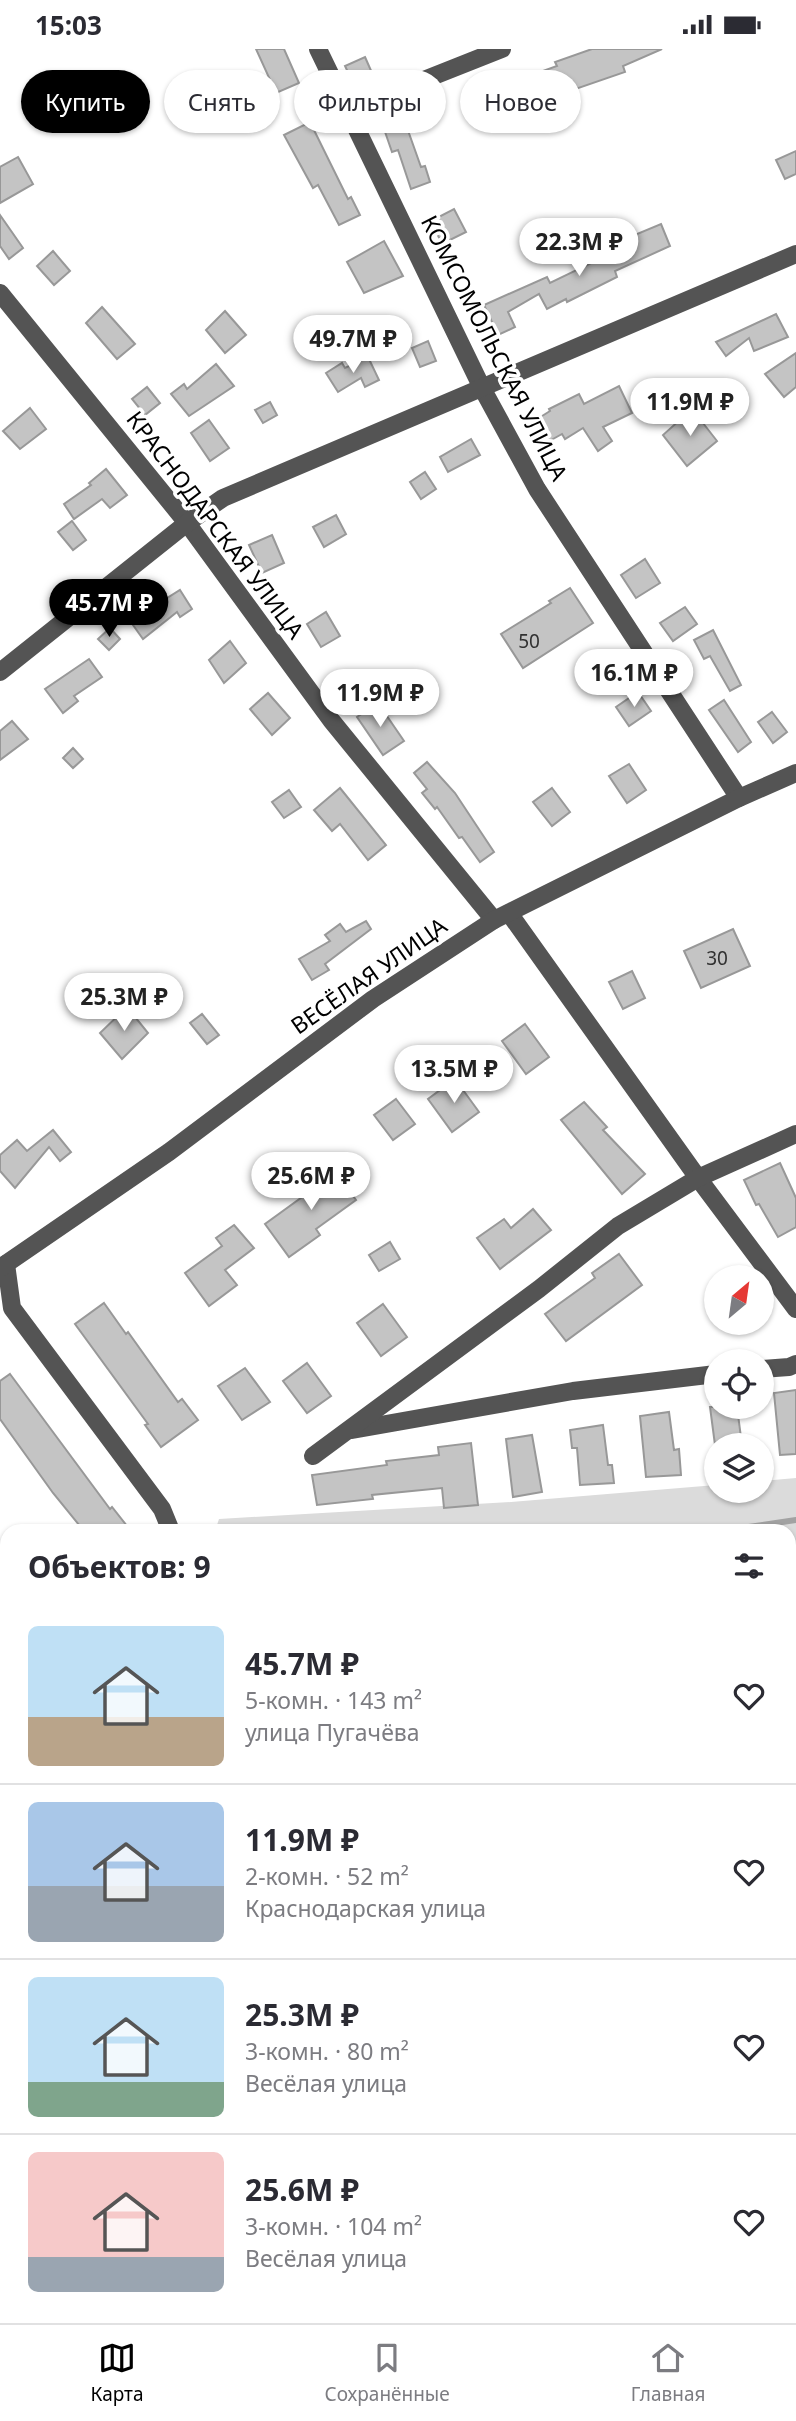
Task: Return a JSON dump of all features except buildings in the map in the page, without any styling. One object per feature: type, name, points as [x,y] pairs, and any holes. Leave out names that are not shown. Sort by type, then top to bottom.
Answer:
[{"type":"street","name":"КОМСОМОЛЬСКАЯ УЛИЦА","points":[[318,49],[328,70]]},
{"type":"street","points":[[446,71],[502,49]]},
{"type":"street","name":"КОМСОМОЛЬСКАЯ УЛИЦА","points":[[359,133],[482,389],[537,489],[739,798]]},
{"type":"street","points":[[0,672],[187,523],[223,498],[796,254]]},
{"type":"street","name":"КРАСНОДАРСКАЯ УЛИЦА","points":[[0,293],[187,523],[331,720],[502,916],[796,1309]]},
{"type":"street","name":"ВЕСЁЛАЯ УЛИЦА","points":[[3,1266],[169,1151],[373,999],[502,916],[739,798],[796,773]]},
{"type":"street","points":[[313,1457],[539,1289],[618,1226],[698,1178],[796,1134]]},
{"type":"street","points":[[3,1266],[12,1308],[162,1509],[168,1524]]},
{"type":"street","points":[[774,1368],[796,1364]]},
{"type":"street","points":[[348,1430],[573,1391],[704,1375]]},
{"type":"shaded area","points":[[796,1478],[796,1524],[217,1524],[219,1519],[511,1502],[704,1486],[704,1503],[774,1503],[774,1480]]},
{"type":"waterway","points":[[769,1524],[796,1520]]}]
